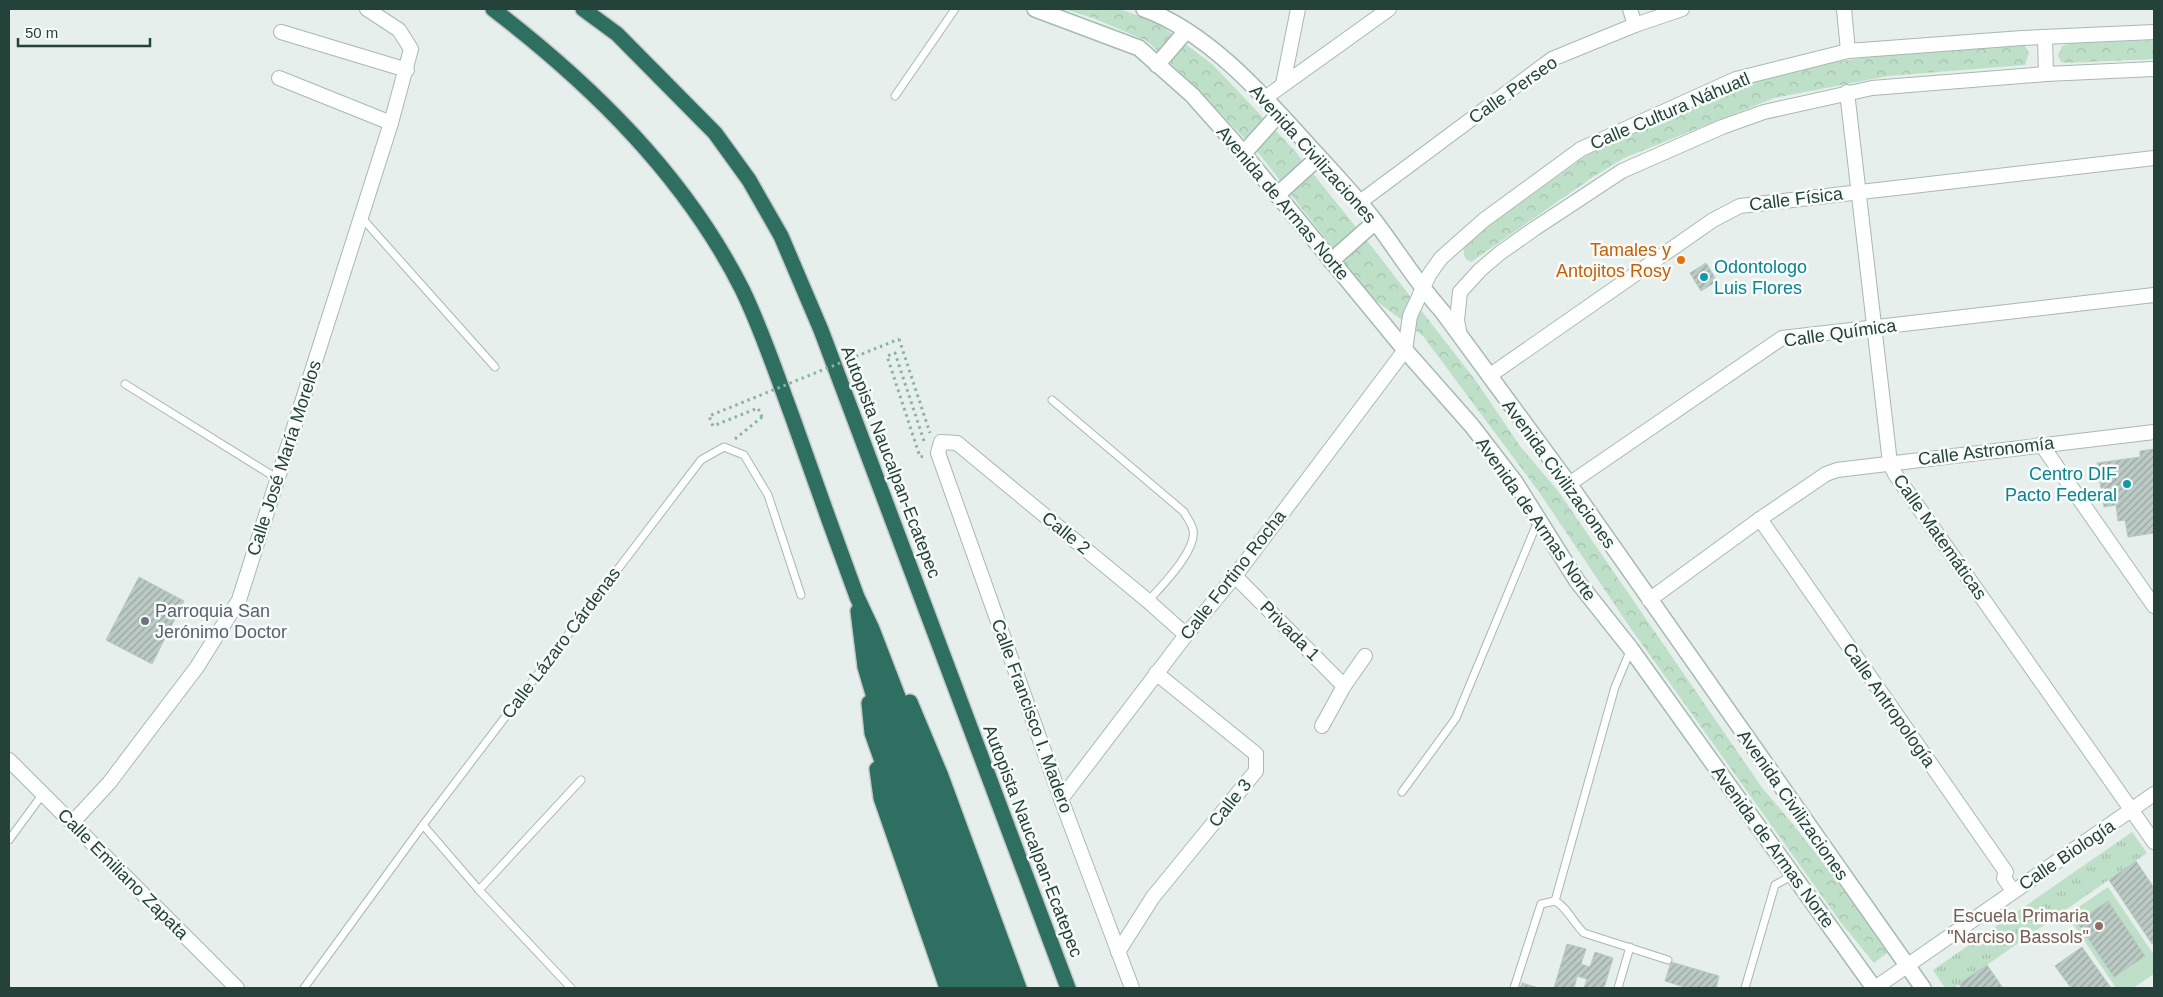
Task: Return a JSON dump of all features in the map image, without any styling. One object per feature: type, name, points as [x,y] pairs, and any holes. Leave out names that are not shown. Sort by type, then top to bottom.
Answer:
[{"type":"highway","points":[[493,9],[594,94],[653,156],[678,188],[723,256],[742,290],[768,350],[857,597],[872,629],[923,763],[1005,988]]},
{"type":"highway","name":"Autopista Naucalpan-Ecatepec","points":[[583,9],[617,34],[715,133],[749,180],[781,236],[822,330],[1068,988]]},
{"type":"highway","points":[[857,597],[881,798],[947,988]]},
{"type":"highway","points":[[857,597],[870,652],[990,988]]},
{"type":"highway","points":[[857,597],[882,629],[941,776],[1018,988]]},
{"type":"highway","points":[[865,666],[880,718],[977,988]]},
{"type":"highway","points":[[872,733],[962,988]]},
{"type":"main road","name":"Avenida de Armas Norte","points":[[1035,9],[1139,48],[1192,95],[1243,154],[1405,350],[1472,426],[1515,482],[1577,581],[1631,649],[1875,988]]},
{"type":"main road","name":"Avenida Civilizaciones","points":[[1152,10],[1186,31],[1228,62],[1265,98],[1360,202],[1423,290],[1460,336],[1569,484],[1923,988]]},
{"type":"main road","points":[[1157,65],[1186,31]]},
{"type":"main road","points":[[1243,154],[1280,114]]},
{"type":"main road","points":[[1277,195],[1319,157]]},
{"type":"main road","points":[[1331,261],[1375,222]]},
{"type":"street","name":"Calle José María Morelos","points":[[72,823],[109,782],[197,667],[239,600],[407,70],[411,49],[399,30],[367,9]]},
{"type":"street","points":[[1283,84],[1298,9]]},
{"type":"street","points":[[1265,98],[1389,9]]},
{"type":"street","points":[[1630,9],[1635,25]]},
{"type":"street","name":"Calle Perseo","points":[[1360,202],[1552,59],[1635,25],[1682,9]]},
{"type":"street","points":[[1844,9],[1848,51]]},
{"type":"street","points":[[280,32],[407,70]]},
{"type":"street","name":"Calle Cultura Náhuatl","points":[[1405,350],[1410,316],[1429,275],[1441,258],[1484,220],[1581,149],[1736,79],[1848,51],[2045,37],[2154,32]]},
{"type":"street","points":[[2045,37],[2046,74]]},
{"type":"street","name":"Calle Cultura Náhuatl","points":[[1460,336],[1457,320],[1460,292],[1480,270],[1534,229],[1622,171],[1683,143],[1764,112],[1872,88],[2046,74],[2154,69]]},
{"type":"street","points":[[279,78],[391,123]]},
{"type":"street","name":"Calle Matemáticas","points":[[1848,92],[1890,463],[1895,474],[2154,842]]},
{"type":"street","name":"Calle Física","points":[[1489,376],[1723,213],[1740,206],[2154,158]]},
{"type":"street","name":"Calle Química","points":[[1569,484],[1782,338],[2154,295]]},
{"type":"street","name":"Calle Fortino Rocha","points":[[1061,799],[1156,673],[1235,576],[1405,350]]},
{"type":"street","name":"Calle Astronomía","points":[[1649,600],[1760,519],[1826,474],[1849,468],[2154,432]]},
{"type":"street","name":"Calle 2","points":[[937,442],[956,443],[1148,601],[1186,635]]},
{"type":"street","name":"Calle Francisco I. Madero","points":[[937,442],[938,454],[1061,799],[1132,988]]},
{"type":"street","points":[[2042,444],[2154,606]]},
{"type":"street","name":"Calle Antropología","points":[[1760,519],[2006,872],[2004,878],[2014,891]]},
{"type":"street","name":"Privada 1","points":[[1235,576],[1344,686]]},
{"type":"street","points":[[1322,726],[1344,686],[1365,656]]},
{"type":"street","name":"Calle 3","points":[[1118,952],[1153,897],[1256,771],[1256,754],[1156,673]]},
{"type":"street","name":"Calle Emiliano Zapata","points":[[9,760],[237,988]]},
{"type":"street","name":"Calle Biología","points":[[1875,988],[2154,794]]},
{"type":"lane","points":[[895,96],[955,9]]},
{"type":"lane","points":[[361,217],[495,368]]},
{"type":"lane","points":[[125,384],[278,480]]},
{"type":"lane","points":[[1052,400],[1184,512],[1193,529],[1193,544],[1163,585],[1148,601]]},
{"type":"lane","points":[[724,447],[744,455],[768,495],[801,595]]},
{"type":"lane","name":"Calle Lázaro Cárdenas","points":[[304,988],[422,824],[701,460],[724,447]]},
{"type":"lane","points":[[1402,792],[1456,718],[1538,521]]},
{"type":"lane","points":[[1554,901],[1615,687],[1631,649]]},
{"type":"lane","points":[[479,890],[581,780]]},
{"type":"lane","points":[[9,840],[42,795]]},
{"type":"lane","points":[[422,824],[479,890],[571,988]]},
{"type":"lane","points":[[1745,988],[1775,885],[1793,876]]},
{"type":"lane","points":[[1514,988],[1541,904],[1548,901],[1561,904],[1576,926],[1584,933],[1668,960]]},
{"type":"lane","points":[[1618,988],[1630,947]]},
{"type":"path","points":[[724,447],[762,417],[758,408],[713,426],[709,416],[899,339],[937,442]]},
{"type":"path","points":[[920,457],[887,356],[895,353],[925,444]]},
{"type":"green space","points":[[1064,9],[1119,9],[1155,21],[1212,64],[1294,150],[1476,381],[1520,446],[1558,491],[1763,789],[1828,869],[1887,953],[1874,963],[1842,924],[1629,626],[1539,492],[1423,336],[1371,297],[1260,155],[1194,85],[1147,41],[1093,18]]},
{"type":"green space","points":[[2154,40],[2154,59],[2066,63],[2061,62],[2058,56],[2062,46],[2071,43]]},
{"type":"green space","points":[[2024,44],[2029,53],[2025,65],[1888,76],[1774,98],[1624,158],[1593,177],[1471,262],[1465,256],[1464,247],[1489,226],[1587,155],[1737,86],[1818,65],[1873,56]]},
{"type":"green space","points":[[2132,832],[2147,853],[1954,988],[1945,988],[1933,970]]},
{"type":"green space","points":[[2108,887],[2154,955],[2154,974],[2133,988],[2116,988],[2067,915]]},
{"type":"building","name":"Odontologo Luis Flores","points":[[1706,263],[1717,281],[1701,291],[1690,273]]},
{"type":"building","name":"Centro DIF Pacto Federal","points":[[2154,449],[2154,533],[2128,537],[2125,520],[2118,521],[2116,505],[2104,507],[2097,463],[2140,457],[2140,451]]},
{"type":"building","name":"Parroquia San Jerónimo Doctor","points":[[139,577],[184,601],[152,664],[106,640]]},
{"type":"building","points":[[2136,861],[2154,888],[2154,943],[2152,944],[2109,880]]},
{"type":"building","points":[[2108,901],[2145,956],[2114,977],[2077,922]]},
{"type":"building","points":[[1567,944],[1586,949],[1581,964],[1590,967],[1595,952],[1613,958],[1604,988],[1584,988],[1587,979],[1577,976],[1574,988],[1554,988]]},
{"type":"building","points":[[2082,947],[2111,988],[2071,988],[2055,966]]},
{"type":"building","points":[[1671,962],[1719,976],[1716,988],[1687,988],[1665,981]]},
{"type":"building","points":[[1987,965],[2003,988],[1962,988],[1959,984]]},
{"type":"building","points":[[1522,983],[1539,988],[1520,988]]},
{"type":"place","name":"Tamales y Antojitos Rosy","points":[[1681,260]]},
{"type":"place","name":"Odontologo Luis Flores","points":[[1704,277]]},
{"type":"place","name":"Centro DIF Pacto Federal","points":[[2127,484]]},
{"type":"place","name":"Parroquia San Jerónimo Doctor","points":[[145,621]]},
{"type":"place","name":"Escuela Primaria \"Narciso Bassols\"","points":[[2099,926]]}]
